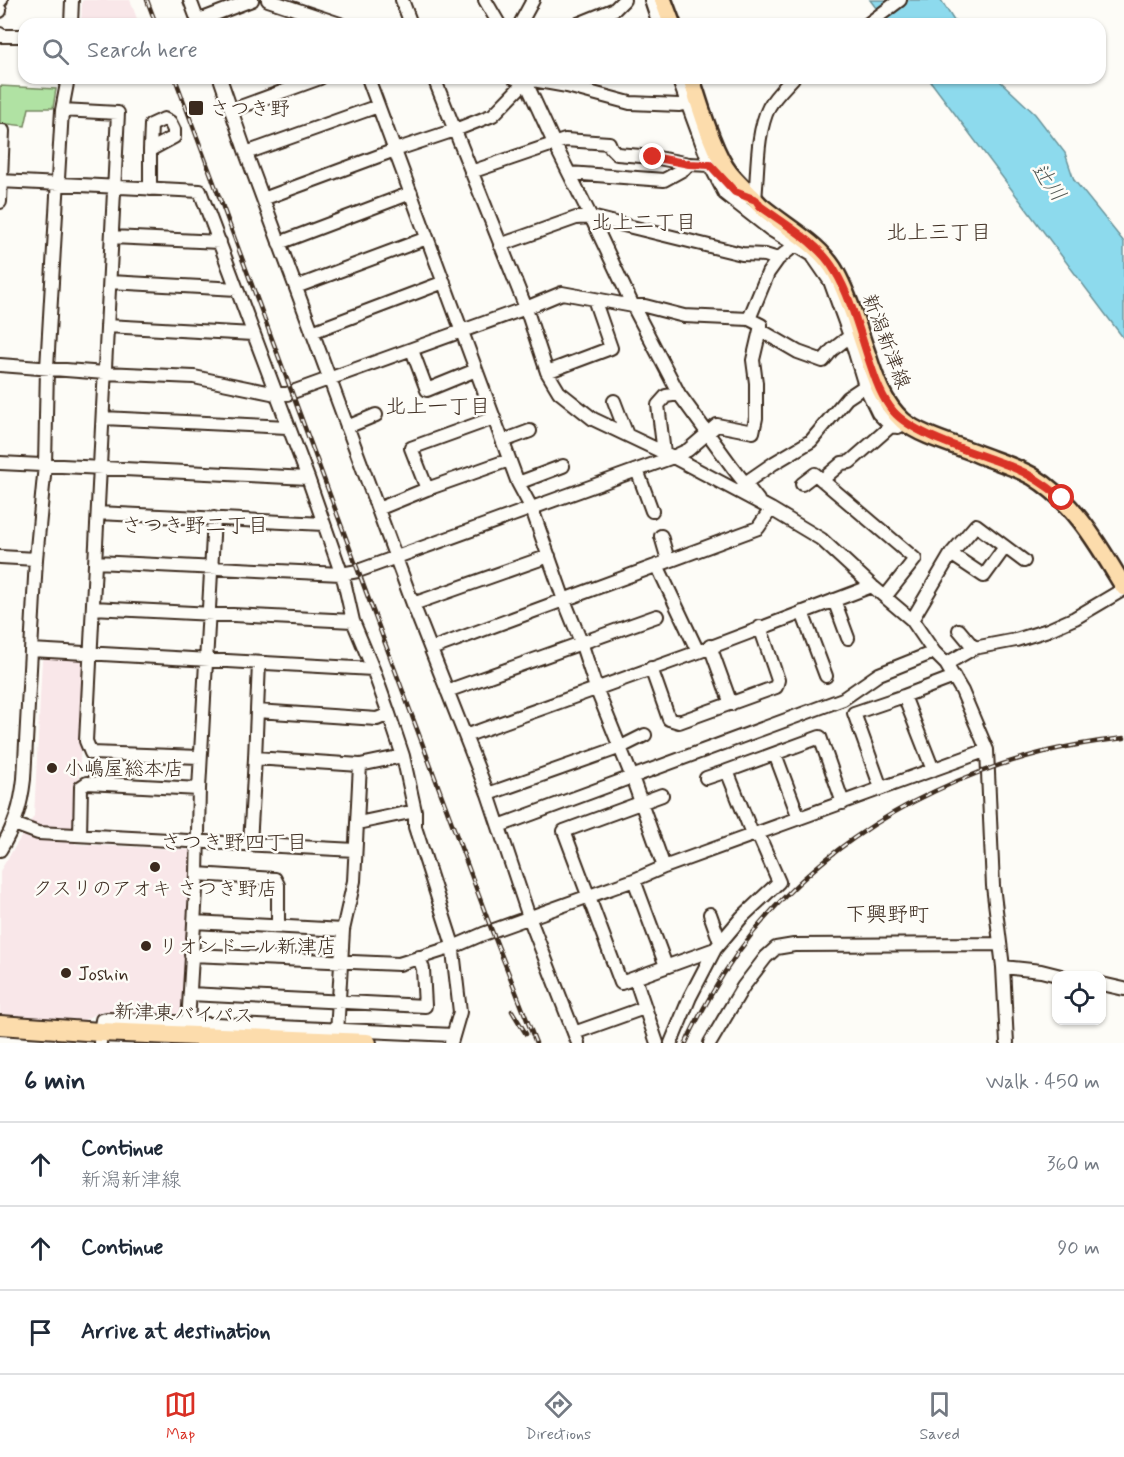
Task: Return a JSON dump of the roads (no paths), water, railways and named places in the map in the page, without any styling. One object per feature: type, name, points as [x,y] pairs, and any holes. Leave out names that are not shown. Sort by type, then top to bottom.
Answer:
[{"type":"highway","name":"新津東バイパス","points":[[0,1025],[134,1043]]},
{"type":"highway","name":"新津東バイパス","points":[[0,1037],[100,1039],[338,1034],[367,1043]]},
{"type":"main road","points":[[663,0],[670,18]]},
{"type":"main road","name":"新潟新津線","points":[[693,84],[715,146],[729,173],[758,203],[823,255],[835,271],[846,294],[875,377],[898,424],[1013,467],[1032,476],[1050,489],[1079,516],[1103,551],[1124,588]]},
{"type":"street","points":[[71,18],[72,0]]},
{"type":"street","points":[[190,0],[197,18]]},
{"type":"street","points":[[205,18],[252,0]]},
{"type":"street","points":[[268,0],[320,18]]},
{"type":"street","points":[[402,0],[409,18]]},
{"type":"street","points":[[486,0],[496,18]]},
{"type":"street","points":[[523,18],[533,0]]},
{"type":"street","points":[[593,18],[615,9],[624,0]]},
{"type":"street","points":[[651,0],[657,18]]},
{"type":"street","points":[[876,18],[900,0]]},
{"type":"street","points":[[0,34],[1,36],[18,36]]},
{"type":"street","points":[[0,850],[14,824],[22,799],[36,559],[45,465],[47,368],[62,110],[67,84]]},
{"type":"street","points":[[222,84],[413,604],[488,794],[528,917],[576,1038],[644,1008]]},
{"type":"street","points":[[232,110],[304,84]]},
{"type":"street","points":[[370,84],[509,460],[532,509],[596,688],[621,747],[664,867]]},
{"type":"street","points":[[436,84],[526,308],[547,372],[559,393],[593,419],[767,507],[821,539],[912,620],[954,677],[987,750],[993,886],[1003,967],[1007,1043]]},
{"type":"street","points":[[263,199],[493,115],[517,84]]},
{"type":"street","points":[[524,84],[679,394],[745,483],[767,507]]},
{"type":"street","points":[[556,84],[630,103],[679,105],[687,103]]},
{"type":"street","points":[[567,86],[572,84]]},
{"type":"street","points":[[680,84],[710,165],[725,194],[771,230],[812,255],[830,281],[865,386],[878,412],[898,424],[850,462],[842,463],[822,480]]},
{"type":"street","points":[[758,203],[762,128],[769,107],[787,84]]},
{"type":"street","points":[[246,153],[378,106]]},
{"type":"street","points":[[62,110],[118,113],[86,741],[91,753],[200,757]]},
{"type":"street","points":[[0,131],[3,131],[0,202]]},
{"type":"street","points":[[471,172],[565,140],[609,143],[617,154],[710,165],[735,192],[758,203],[795,244]]},
{"type":"street","points":[[150,150],[150,189]]},
{"type":"street","points":[[569,173],[664,180],[689,164]]},
{"type":"street","points":[[0,181],[200,191],[308,478],[341,574],[353,621],[389,714],[403,756],[415,811],[415,827],[453,947],[460,1012],[452,1039],[108,1019],[102,1020],[100,1039]]},
{"type":"street","points":[[279,243],[411,193]]},
{"type":"street","points":[[501,245],[576,218],[591,217],[742,254],[765,255],[778,259]]},
{"type":"street","points":[[112,237],[220,242]]},
{"type":"street","points":[[296,287],[427,238]]},
{"type":"street","points":[[749,319],[768,273],[778,259],[795,244]]},
{"type":"street","points":[[110,282],[237,289]]},
{"type":"street","points":[[312,332],[444,282]]},
{"type":"street","points":[[0,365],[194,377],[276,394],[288,394],[562,293],[633,306],[645,306],[684,316],[749,319],[761,326],[753,360],[756,383],[756,418],[753,432],[717,425],[688,450],[668,455],[638,470],[358,571],[341,574],[96,562]]},
{"type":"street","points":[[547,372],[611,348],[594,299]]},
{"type":"street","points":[[107,326],[253,334]]},
{"type":"street","points":[[760,330],[798,352],[823,361],[832,350],[850,336]]},
{"type":"street","points":[[412,350],[426,390],[476,370]]},
{"type":"street","points":[[745,483],[811,441],[847,398],[865,386]]},
{"type":"street","points":[[668,455],[658,405],[666,396],[679,394]]},
{"type":"street","points":[[614,402],[627,435]]},
{"type":"street","points":[[347,427],[376,415]]},
{"type":"street","points":[[103,418],[288,427]]},
{"type":"street","points":[[427,489],[411,448],[494,418]]},
{"type":"street","points":[[503,441],[530,431]]},
{"type":"street","points":[[378,509],[509,460]]},
{"type":"street","points":[[0,463],[308,478]]},
{"type":"street","points":[[518,483],[563,466]]},
{"type":"street","points":[[638,470],[652,511]]},
{"type":"street","points":[[802,484],[815,474],[915,559],[885,597]]},
{"type":"street","points":[[431,649],[758,528],[767,507]]},
{"type":"street","points":[[98,513],[324,524]]},
{"type":"street","points":[[188,1023],[214,518]]},
{"type":"street","points":[[912,620],[951,554],[976,525],[1024,561]]},
{"type":"street","points":[[661,536],[662,563],[698,652]]},
{"type":"street","points":[[951,554],[984,576],[1005,547]]},
{"type":"street","points":[[413,604],[549,556]]},
{"type":"street","points":[[0,557],[36,559]]},
{"type":"street","points":[[465,736],[872,586]]},
{"type":"street","points":[[946,664],[974,648],[1016,640],[1048,630],[1075,618],[1124,588]]},
{"type":"street","points":[[834,600],[848,638]]},
{"type":"street","points":[[93,608],[353,621]]},
{"type":"street","points":[[802,612],[826,676]]},
{"type":"street","points":[[447,691],[657,616]]},
{"type":"street","points":[[651,668],[669,719],[679,722],[731,704],[776,687],[778,680],[760,627]]},
{"type":"street","points":[[959,630],[974,648]]},
{"type":"street","points":[[710,646],[731,704]]},
{"type":"street","points":[[31,650],[373,669]]},
{"type":"street","points":[[499,826],[843,699],[879,674],[934,652]]},
{"type":"street","points":[[250,844],[259,663]]},
{"type":"street","points":[[881,788],[854,713],[954,677]]},
{"type":"street","points":[[904,696],[933,770]]},
{"type":"street","points":[[257,711],[377,719],[389,714]]},
{"type":"street","points":[[488,794],[621,747],[645,735]]},
{"type":"street","points":[[706,778],[820,737],[843,803]]},
{"type":"street","points":[[191,955],[399,964],[453,947],[528,917],[987,750]]},
{"type":"street","points":[[775,754],[799,818]]},
{"type":"street","points":[[255,758],[360,765],[403,756]]},
{"type":"street","points":[[338,1034],[343,930],[354,881],[360,765]]},
{"type":"street","points":[[671,1043],[690,997],[717,945],[742,916],[779,882],[727,771]]},
{"type":"street","points":[[80,835],[81,788],[87,783],[199,789]]},
{"type":"street","points":[[663,795],[564,831],[621,983],[717,945]]},
{"type":"street","points":[[358,823],[415,811]]},
{"type":"street","points":[[14,824],[38,833],[355,849]]},
{"type":"street","points":[[197,874],[275,879],[278,885],[278,926]]},
{"type":"street","points":[[634,880],[666,966]]},
{"type":"street","points":[[710,914],[717,945]]},
{"type":"street","points":[[194,922],[343,930]]},
{"type":"street","points":[[710,1043],[743,987],[766,957],[776,948],[794,945],[999,944]]},
{"type":"street","points":[[190,994],[425,1006],[423,969],[419,957]]},
{"type":"street","points":[[1003,967],[1052,973]]},
{"type":"street","points":[[635,978],[657,1043]]},
{"type":"street","points":[[1106,985],[1124,989]]},
{"type":"water","points":[[870,0],[941,0],[952,18],[884,18]]},
{"type":"water","name":"辻川","points":[[933,84],[1003,84],[1035,114],[1065,153],[1074,180],[1124,242],[1124,339]]},
{"type":"railway","points":[[147,0],[154,18]]},
{"type":"railway","points":[[177,84],[492,931],[536,1043]]},
{"type":"railway","points":[[686,1043],[711,995],[740,949],[774,908],[812,871],[854,838],[899,810],[946,786],[996,766],[1057,749],[1124,738]]},
{"type":"railway","points":[[512,1011],[526,1034]]},
{"type":"place","name":"さつき野","points":[[196,108]]},
{"type":"place","name":"小嶋屋総本店","points":[[52,768]]},
{"type":"place","name":"クスリのアオキ さつき野店","points":[[155,867]]},
{"type":"place","name":"リオンドール新津店","points":[[146,946]]},
{"type":"place","name":"Joshin","points":[[66,973]]},
{"type":"district","name":"北上二丁目","points":[[644,222]]},
{"type":"district","name":"北上三丁目","points":[[939,232]]},
{"type":"district","name":"北上一丁目","points":[[438,406]]},
{"type":"district","name":"さつき野二丁目","points":[[195,525]]},
{"type":"district","name":"さつき野四丁目","points":[[234,842]]},
{"type":"district","name":"下興野町","points":[[887,914]]}]
